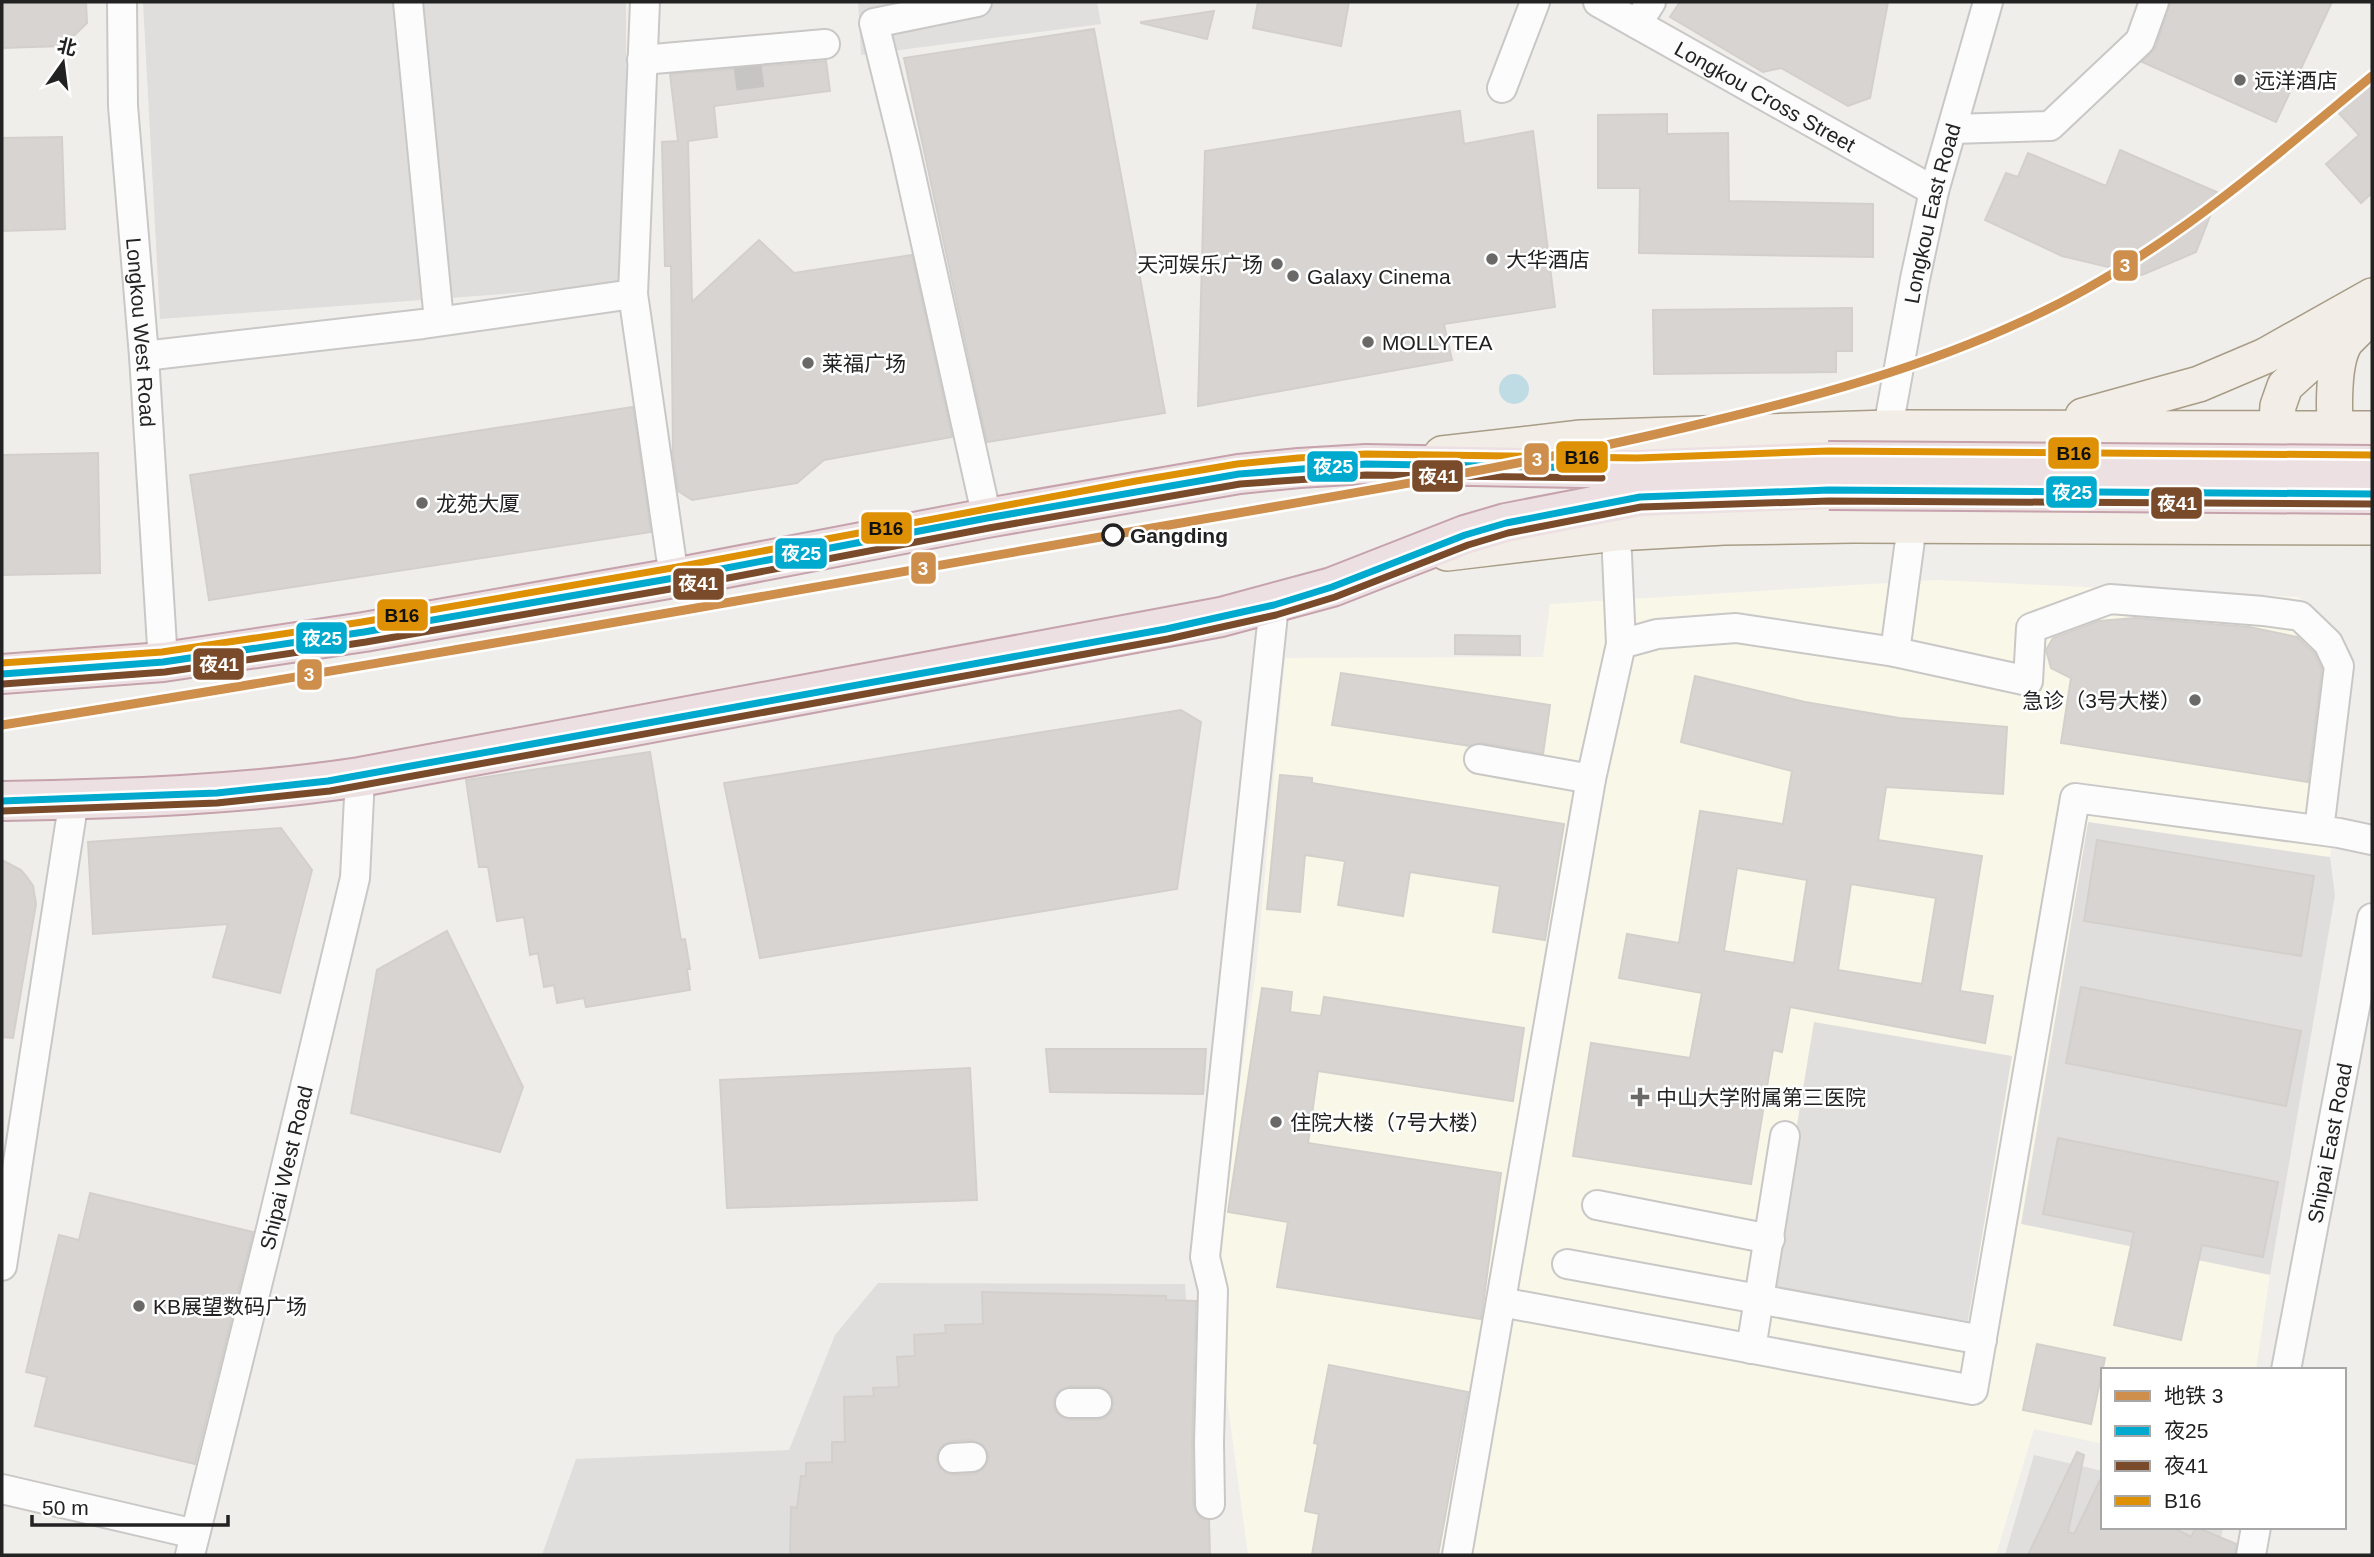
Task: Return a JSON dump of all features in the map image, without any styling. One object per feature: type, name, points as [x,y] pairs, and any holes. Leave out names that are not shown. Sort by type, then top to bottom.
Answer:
[{"type":"highway","points":[[2,674],[163,662],[364,632],[674,578],[987,518],[1239,474],[1299,468],[1366,464],[1637,469],[2372,496]]},
{"type":"highway","points":[[2,801],[240,791],[360,776],[1166,629],[1274,604],[1332,587],[1506,523],[1640,497],[1829,475],[2372,465]]},
{"type":"main road","points":[[2044,427],[2199,384],[2265,356],[2372,296]]},
{"type":"main road","points":[[2279,528],[2275,475],[2278,405],[2286,386],[2372,307]]},
{"type":"main road","points":[[2372,313],[2345,343],[2334,401],[2334,429],[2346,470],[2359,488],[2372,496]]},
{"type":"main road","points":[[1366,464],[1556,440],[1888,428],[2372,429]]},
{"type":"main road","points":[[2081,527],[2103,483],[2102,457],[2092,428]]},
{"type":"main road","points":[[1412,557],[1616,533],[1724,527],[2372,527]]},
{"type":"street","name":"Longkou West Road","points":[[122,2],[123,106],[144,356],[163,662]]},
{"type":"street","points":[[408,2],[439,321]]},
{"type":"street","points":[[645,2],[633,294],[674,578]]},
{"type":"street","points":[[976,2],[874,23],[905,149],[987,518]]},
{"type":"street","points":[[1502,88],[1535,2]]},
{"type":"street","name":"Longkou Cross Street","points":[[1598,2],[1644,13],[1934,191]]},
{"type":"street","name":"Longkou East Road","points":[[1888,428],[1934,191],[1988,2]]},
{"type":"street","points":[[1952,129],[2050,126],[2140,41],[2154,2]]},
{"type":"street","points":[[642,60],[746,55],[825,44]]},
{"type":"street","points":[[144,356],[439,321],[633,294]]},
{"type":"street","points":[[1895,652],[1912,525]]},
{"type":"street","points":[[1457,1555],[1591,779],[1621,644],[1616,533]]},
{"type":"street","points":[[1621,644],[1657,634],[1736,628],[1895,652],[2028,681],[2031,628],[2110,599],[2300,616],[2328,643],[2339,666],[2319,830]]},
{"type":"street","points":[[1210,1504],[1213,1290],[1205,1257],[1274,604]]},
{"type":"street","points":[[1479,759],[1591,779]]},
{"type":"street","name":"Shipai West Road","points":[[193,1545],[355,878],[360,776]]},
{"type":"street","points":[[1501,1302],[1973,1390],[2075,798],[2319,830],[2372,840]]},
{"type":"street","points":[[2,1266],[74,799]]},
{"type":"street","name":"Shipai East Road","points":[[2286,1368],[2372,918]]},
{"type":"street","points":[[1751,1349],[1785,1136]]},
{"type":"street","points":[[1597,1205],[1770,1239]]},
{"type":"street","points":[[1567,1264],[1982,1340]]},
{"type":"street","points":[[2,1489],[193,1545]]},
{"type":"street","points":[[2251,1555],[2256,1529]]},
{"type":"shaded area","points":[[143,2],[626,2],[626,285],[160,319]]},
{"type":"shaded area","points":[[858,2],[1097,2],[1101,24],[861,55]]},
{"type":"shaded area","name":"中山大学附属第三医院","points":[[1936,580],[2298,597],[2335,627],[2350,663],[2330,857],[2088,822],[2021,1224],[2270,1275],[2256,1368],[2101,1368],[2101,1444],[2034,1429],[1996,1555],[1248,1555],[1211,1279],[1256,970],[1285,658],[1543,657],[1550,604]]},
{"type":"shaded area","points":[[2088,821],[2330,857],[2335,895],[2270,1275],[2021,1224]]},
{"type":"shaded area","points":[[1814,1022],[2012,1056],[1968,1321],[1770,1288]]},
{"type":"shaded area","points":[[878,1283],[1185,1284],[1203,1555],[542,1555],[576,1459],[789,1450],[835,1335]]},
{"type":"shaded area","points":[[2034,1455],[2101,1471],[2101,1529],[2223,1529],[2218,1555],[2005,1555]]},
{"type":"water","points":[[1514,374],[1520,375],[1528,383],[1528,395],[1520,403],[1514,404],[1508,403],[1500,395],[1499,389],[1500,383],[1508,375]]},
{"type":"building","points":[[2,2],[86,2],[87,23],[63,46],[2,48]]},
{"type":"building","points":[[1258,2],[1349,2],[1341,46],[1253,28]]},
{"type":"building","points":[[1680,2],[1888,2],[1870,98],[1848,106],[1781,68],[1763,72],[1670,17]]},
{"type":"building","name":"远洋酒店","points":[[2170,2],[2332,2],[2276,122],[2142,62],[2156,47]]},
{"type":"building","points":[[1214,11],[1207,39],[1141,23],[1141,22]]},
{"type":"building","points":[[1094,29],[1165,413],[987,442],[904,58]]},
{"type":"building","name":"莱福广场","points":[[826,61],[830,91],[714,106],[717,137],[688,141],[692,302],[759,240],[794,273],[912,255],[952,437],[824,460],[797,483],[692,500],[678,491],[673,453],[671,266],[665,266],[662,142],[678,141],[670,74]]},
{"type":"building","points":[[2372,78],[2372,193],[2361,203],[2326,164],[2359,135],[2336,110]]},
{"type":"building","points":[[1460,111],[1464,144],[1533,131],[1555,307],[1444,324],[1452,360],[1198,406],[1205,151]]},
{"type":"building","points":[[1667,114],[1667,134],[1728,133],[1729,201],[1873,204],[1873,257],[1639,253],[1640,188],[1598,188],[1598,115]]},
{"type":"building","points":[[62,137],[65,229],[2,231],[2,138]]},
{"type":"building","points":[[2120,150],[2219,193],[2196,252],[2142,275],[2062,256],[1985,220],[2006,173],[2018,177],[2028,153],[2106,186]]},
{"type":"building","points":[[1852,308],[1852,351],[1836,351],[1836,372],[1654,374],[1653,310]]},
{"type":"building","name":"龙苑大厦","points":[[633,407],[651,532],[209,600],[190,475]]},
{"type":"building","points":[[98,453],[100,573],[2,575],[2,455]]},
{"type":"building","name":"急诊（3号大楼）","points":[[2135,618],[2249,627],[2297,637],[2314,653],[2322,669],[2308,782],[2061,743],[2071,678],[2051,668],[2046,650],[2053,638],[2099,621]]},
{"type":"building","points":[[1455,635],[1520,636],[1520,655],[1455,654]]},
{"type":"building","points":[[1341,673],[1550,705],[1543,754],[1482,743],[1470,746],[1332,725]]},
{"type":"building","points":[[1695,676],[1805,702],[1899,718],[2007,727],[2003,794],[1886,787],[1878,840],[1982,856],[1960,991],[1993,996],[1985,1043],[1790,1007],[1782,1052],[1773,1050],[1751,1184],[1573,1156],[1591,1043],[1690,1058],[1702,993],[1619,978],[1627,934],[1679,943],[1700,811],[1783,824],[1792,771],[1681,742]],"holes":[[[1737,868],[1807,880],[1794,963],[1724,951]],[[1851,884],[1936,898],[1922,984],[1838,970]]]},
{"type":"building","points":[[1181,710],[1201,722],[1177,889],[760,958],[724,783]]},
{"type":"building","points":[[650,752],[681,940],[685,939],[690,990],[586,1007],[584,998],[557,1003],[554,985],[544,987],[538,953],[530,955],[524,917],[497,921],[488,867],[479,867],[466,780]]},
{"type":"building","points":[[1280,775],[1312,778],[1312,783],[1564,824],[1545,940],[1493,932],[1500,886],[1410,872],[1403,916],[1338,905],[1345,861],[1305,855],[1300,912],[1267,909]]},
{"type":"building","points":[[281,828],[312,870],[280,993],[213,977],[228,924],[93,934],[88,842]]},
{"type":"building","points":[[2097,840],[2314,876],[2301,956],[2084,921]]},
{"type":"building","points":[[2,860],[21,870],[27,877],[33,886],[36,904],[13,1038],[2,1037]]},
{"type":"building","points":[[447,931],[523,1087],[500,1152],[351,1113],[377,970]]},
{"type":"building","points":[[2081,987],[2301,1031],[2286,1106],[2066,1063]]},
{"type":"building","name":"住院大楼（7号大楼）","points":[[1262,988],[1292,992],[1290,1012],[1321,1016],[1324,997],[1524,1028],[1513,1101],[1318,1071],[1308,1143],[1501,1173],[1481,1319],[1277,1287],[1288,1222],[1228,1212]]},
{"type":"building","points":[[1046,1049],[1206,1049],[1203,1094],[1050,1092]]},
{"type":"building","points":[[970,1068],[977,1200],[727,1208],[720,1080]]},
{"type":"building","points":[[2058,1138],[2278,1182],[2263,1257],[2202,1245],[2181,1340],[2114,1325],[2134,1232],[2043,1214]]},
{"type":"building","name":"KB展望数码广场","points":[[90,1193],[253,1232],[195,1464],[35,1426],[47,1377],[26,1372],[59,1235],[79,1240]]},
{"type":"building","points":[[982,1292],[1166,1296],[1166,1300],[1196,1301],[1193,1504],[1201,1518],[1209,1520],[1210,1555],[790,1555],[791,1507],[797,1508],[801,1476],[806,1476],[806,1463],[832,1462],[832,1442],[845,1442],[844,1397],[874,1396],[873,1388],[899,1387],[897,1357],[915,1356],[914,1335],[946,1333],[945,1325],[983,1324]],"holes":[[[1070,1386],[1097,1386],[1106,1389],[1114,1402],[1111,1412],[1105,1418],[1097,1420],[1070,1420],[1061,1417],[1053,1404],[1055,1395]],[[971,1440],[980,1443],[989,1457],[982,1470],[973,1474],[954,1475],[940,1468],[936,1458],[943,1445],[952,1441]]]},
{"type":"building","points":[[2037,1344],[2105,1358],[2091,1424],[2023,1410]]},
{"type":"building","points":[[1329,1365],[1468,1392],[1438,1555],[1312,1555],[1319,1514],[1305,1511],[1318,1444],[1314,1443]]},
{"type":"building","points":[[2077,1452],[2084,1455],[2068,1532],[2074,1534],[2101,1478],[2101,1529],[2176,1529],[2191,1537],[2195,1529],[2201,1529],[2236,1544],[2235,1555],[2028,1555]]},
{"type":"tunnel","points":[[747,61],[752,101]]},
{"type":"metro line","name":"3","points":[[2,725],[442,652],[1440,478],[1638,438],[1827,392],[1907,367],[1986,337],[2073,296],[2119,270],[2207,210],[2372,76]]},
{"type":"transit line","name":"B16","points":[[2,663],[162,652],[362,622],[672,568],[1136,481],[1237,464],[1298,458],[1366,454],[1637,458],[1828,451],[2372,455]]},
{"type":"transit line","name":"夜25","points":[[2,674],[163,662],[364,632],[1239,474],[1366,464],[1602,468]]},
{"type":"transit line","name":"夜41","points":[[3,684],[165,672],[366,642],[1240,484],[1366,475],[1602,478]]},
{"type":"transit line","name":"夜25","points":[[2,801],[217,793],[328,781],[1166,629],[1274,605],[1332,587],[1465,535],[1506,523],[1640,497],[1829,490],[2372,494]]},
{"type":"transit line","name":"夜41","points":[[2,811],[217,803],[330,791],[1168,639],[1276,615],[1335,597],[1468,545],[1508,533],[1641,507],[1829,501],[2372,504]]},
{"type":"place","name":"远洋酒店","points":[[2240,80]]},
{"type":"place","name":"大华酒店","points":[[1492,259]]},
{"type":"place","name":"天河娱乐广场","points":[[1277,264]]},
{"type":"place","name":"Galaxy Cinema","points":[[1293,276]]},
{"type":"place","name":"MOLLYTEA","points":[[1368,342]]},
{"type":"place","name":"莱福广场","points":[[808,363]]},
{"type":"place","name":"龙苑大厦","points":[[422,503]]},
{"type":"place","name":"Gangding","points":[[1113,535]]},
{"type":"place","name":"急诊（3号大楼）","points":[[2195,700]]},
{"type":"place","name":"中山大学附属第三医院","points":[[1640,1097]]},
{"type":"place","name":"住院大楼（7号大楼）","points":[[1276,1122]]},
{"type":"place","name":"KB展望数码广场","points":[[139,1306]]}]
